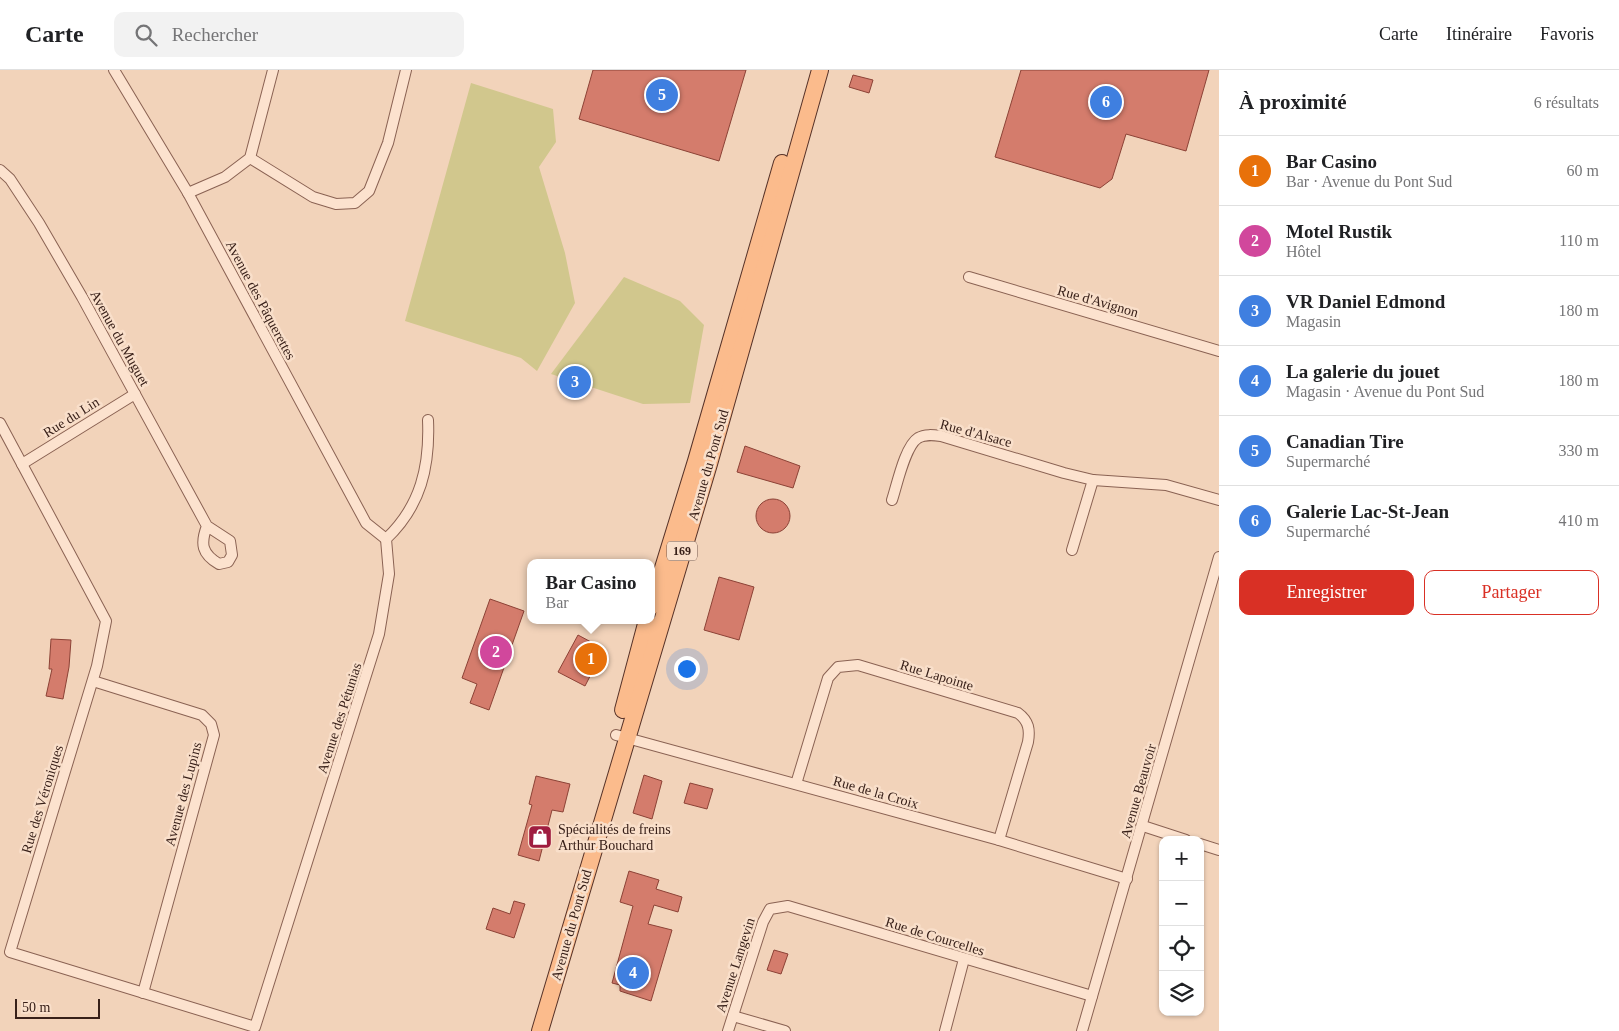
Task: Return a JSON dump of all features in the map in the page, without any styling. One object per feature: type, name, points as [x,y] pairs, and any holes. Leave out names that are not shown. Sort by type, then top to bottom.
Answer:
[{"type":"main road","name":"Avenue du Pont Sud","points":[[655,594],[811,70]]},
{"type":"main road","name":"Avenue du Pont Sud","points":[[530,1031],[621,736],[706,473],[820,70]]},
{"type":"main road","name":"Avenue du Pont Sud","points":[[540,1031],[621,736],[647,624]]},
{"type":"street","name":"Avenue des Pâquerettes","points":[[114,70],[188,193],[366,523],[386,538]]},
{"type":"street","points":[[188,193],[225,177],[250,158],[274,70]]},
{"type":"street","points":[[250,158],[313,197],[336,204],[355,203],[369,191],[388,143],[406,70]]},
{"type":"street","name":"Avenue du Muguet","points":[[0,170],[10,179],[39,223],[207,526]]},
{"type":"street","name":"Rue d'Avignon","points":[[968,277],[1219,351]]},
{"type":"street","name":"Rue du Lin","points":[[22,464],[135,394]]},
{"type":"street","points":[[386,538],[411,510],[422,484],[428,460],[428,420]]},
{"type":"street","name":"Rue des Véroniques","points":[[0,423],[106,621],[93,681],[5,951],[255,1027]]},
{"type":"street","name":"Rue d'Alsace","points":[[892,500],[909,447],[920,437],[928,435],[941,436],[1093,480],[1166,485],[1219,500]]},
{"type":"street","points":[[1072,550],[1093,480]]},
{"type":"street","name":"Avenue des Pétunias","points":[[255,1027],[379,634],[389,574],[386,538]]},
{"type":"street","name":"Avenue Beauvoir","points":[[1082,1031],[1143,826],[1219,557]]},
{"type":"street","name":"Rue Lapointe","points":[[796,784],[828,678],[838,667],[858,665],[1018,713],[1023,717],[1029,728],[1028,742],[999,840]]},
{"type":"street","name":"Avenue des Lupins","points":[[93,681],[202,716],[210,724],[214,735],[143,993]]},
{"type":"street","name":"Rue de la Croix","points":[[621,736],[999,840],[1127,879]]},
{"type":"street","points":[[1143,826],[1174,836]]},
{"type":"street","points":[[1204,845],[1219,850]]},
{"type":"street","name":"Rue de Courcelles","points":[[770,909],[788,906],[1092,996]]},
{"type":"street","name":"Avenue Langevin","points":[[728,1031],[763,922],[770,909]]},
{"type":"street","points":[[945,1031],[964,959]]},
{"type":"street","points":[[733,1016],[785,1031]]},
{"type":"shaded area","points":[[471,83],[553,109],[556,142],[539,167],[565,253],[575,303],[537,371],[521,358],[405,321]]},
{"type":"shaded area","points":[[624,277],[680,301],[704,325],[690,403],[643,404],[551,374]]},
{"type":"building","points":[[593,70],[746,70],[719,161],[579,119]]},
{"type":"building","points":[[1021,70],[1209,70],[1186,151],[1126,134],[1112,179],[1100,188],[995,157]]},
{"type":"building","points":[[853,75],[873,80],[869,93],[849,87]]},
{"type":"building","points":[[745,446],[800,466],[793,488],[737,472]]},
{"type":"building","points":[[773,499],[785,504],[790,516],[785,528],[773,533],[761,528],[756,516],[761,504]]},
{"type":"building","points":[[719,577],[754,587],[739,640],[704,630]]},
{"type":"building","points":[[490,599],[524,611],[489,710],[470,703],[477,684],[462,678]]},
{"type":"building","points":[[578,635],[604,649],[585,686],[558,672]]},
{"type":"building","points":[[51,639],[71,640],[69,667],[63,699],[46,696],[52,669],[49,669]]},
{"type":"building","points":[[644,775],[662,781],[652,819],[633,813]]},
{"type":"building","points":[[536,776],[570,784],[563,812],[552,810],[539,861],[518,855],[532,805],[529,804]]},
{"type":"building","points":[[690,783],[713,789],[707,809],[684,803]]},
{"type":"building","points":[[629,871],[659,880],[656,889],[682,897],[678,912],[654,905],[648,924],[672,930],[651,1001],[620,991],[620,985],[612,983],[633,906],[620,902]]},
{"type":"building","points":[[514,901],[525,904],[514,938],[486,929],[493,908],[510,914]]},
{"type":"building","points":[[774,950],[788,954],[781,974],[767,970]]},
{"type":"place","name":"Canadian Tire","points":[[662,95]]},
{"type":"place","name":"Galerie Lac-St-Jean","points":[[1106,102]]},
{"type":"place","name":"VR Daniel Edmond","points":[[575,382]]},
{"type":"place","name":"Motel Rustik","points":[[496,652]]},
{"type":"place","name":"Bar Casino","points":[[591,659]]},
{"type":"place","name":"Spécialités de freins Arthur Bouchard","points":[[540,837]]},
{"type":"place","name":"La galerie du jouet","points":[[633,973]]}]
